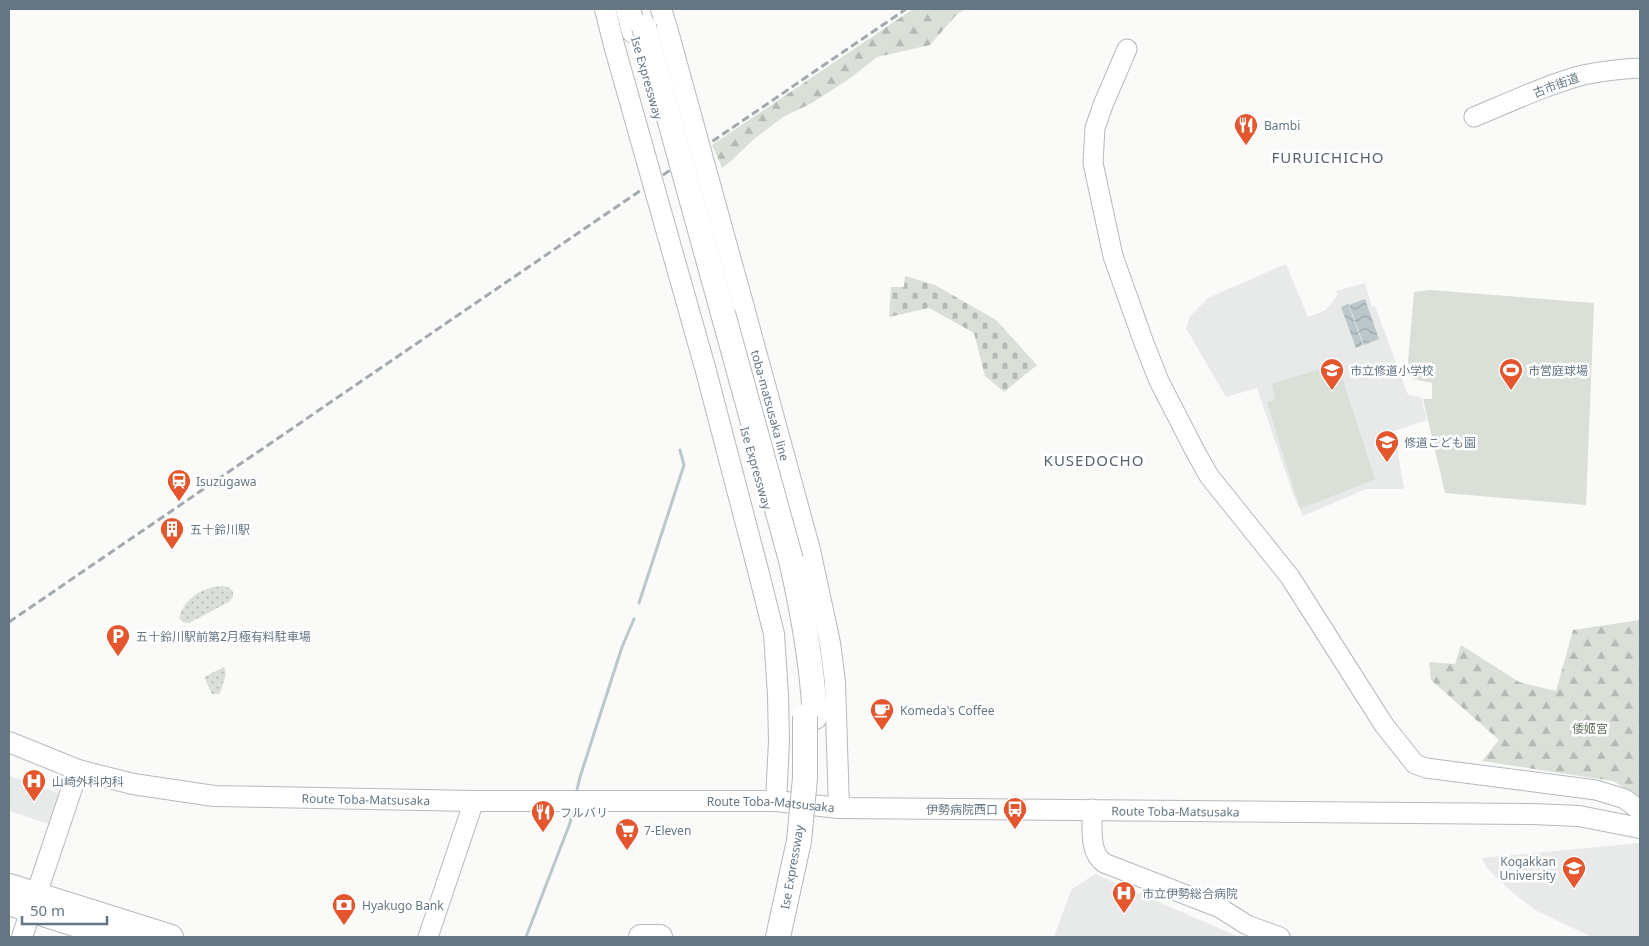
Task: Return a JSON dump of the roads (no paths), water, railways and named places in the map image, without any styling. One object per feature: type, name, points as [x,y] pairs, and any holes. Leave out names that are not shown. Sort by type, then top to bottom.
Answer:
[{"type":"highway","name":"Ise Expressway","points":[[646,19],[786,561],[810,717],[805,778],[803,888],[791,937]]},
{"type":"highway","name":"Ise Expressway","points":[[778,937],[805,841]]},
{"type":"highway","points":[[9,886],[25,903],[114,937]]},
{"type":"highway","points":[[25,903],[170,937]]},
{"type":"highway","points":[[641,937],[660,937]]},
{"type":"main road","points":[[605,9],[706,371],[774,634],[778,686],[779,741],[776,801]]},
{"type":"main road","name":"toba-matsusaka line","points":[[646,19],[743,304],[810,550],[830,643],[835,682],[839,808]]},
{"type":"main road","name":"Route Toba-Matsusaka","points":[[9,742],[78,770],[133,784],[214,796],[582,802],[776,801],[839,808],[1532,814],[1640,819]]},
{"type":"main road","points":[[22,937],[25,903],[78,770]]},
{"type":"street","points":[[1127,49],[1103,105],[1096,128],[1093,163],[1113,256],[1144,344],[1159,381],[1210,476],[1290,577],[1384,725],[1415,764],[1426,768],[1596,790],[1624,799],[1640,819]]},
{"type":"street","name":"古市街道","points":[[1474,117],[1582,75],[1615,69],[1640,68]]},
{"type":"street","points":[[428,937],[474,801]]},
{"type":"street","points":[[1092,809],[1093,848],[1099,859],[1104,863],[1220,908],[1247,925],[1280,937]]},
{"type":"water","points":[[1365,299],[1379,339],[1364,345],[1349,305]]},
{"type":"water","points":[[1348,304],[1363,345],[1356,348],[1341,307]]},
{"type":"waterway","points":[[639,603],[684,465],[680,450]]},
{"type":"waterway","points":[[576,794],[622,647],[634,619]]},
{"type":"waterway","points":[[526,937],[570,823],[573,807]]},
{"type":"railway","points":[[9,622],[906,9]]},
{"type":"place","name":"Bambi","points":[[1246,146]]},
{"type":"place","name":"市立修道小学校","points":[[1332,391]]},
{"type":"place","name":"市営庭球場","points":[[1511,391]]},
{"type":"place","name":"修道こども園","points":[[1387,463]]},
{"type":"place","name":"Isuzugawa","points":[[179,502]]},
{"type":"place","name":"五十鈴川駅","points":[[172,550]]},
{"type":"place","name":"五十鈴川駅前第2月極有料駐車場","points":[[118,657]]},
{"type":"place","name":"Komeda's Coffee","points":[[882,731]]},
{"type":"place","name":"山崎外科内科","points":[[34,802]]},
{"type":"place","name":"伊勢病院西口","points":[[1015,830]]},
{"type":"place","name":"フルバリ","points":[[543,833]]},
{"type":"place","name":"7-Eleven","points":[[627,851]]},
{"type":"place","name":"Kogakkan University","points":[[1574,889]]},
{"type":"place","name":"市立伊勢総合病院","points":[[1124,914]]},
{"type":"place","name":"Hyakugo Bank","points":[[344,926]]},
{"type":"district","name":"FURUICHICHO","points":[[1328,157]]},
{"type":"district","name":"KUSEDOCHO","points":[[1094,460]]},
{"type":"park label","name":"倭姬宮","points":[[1590,728]]}]
